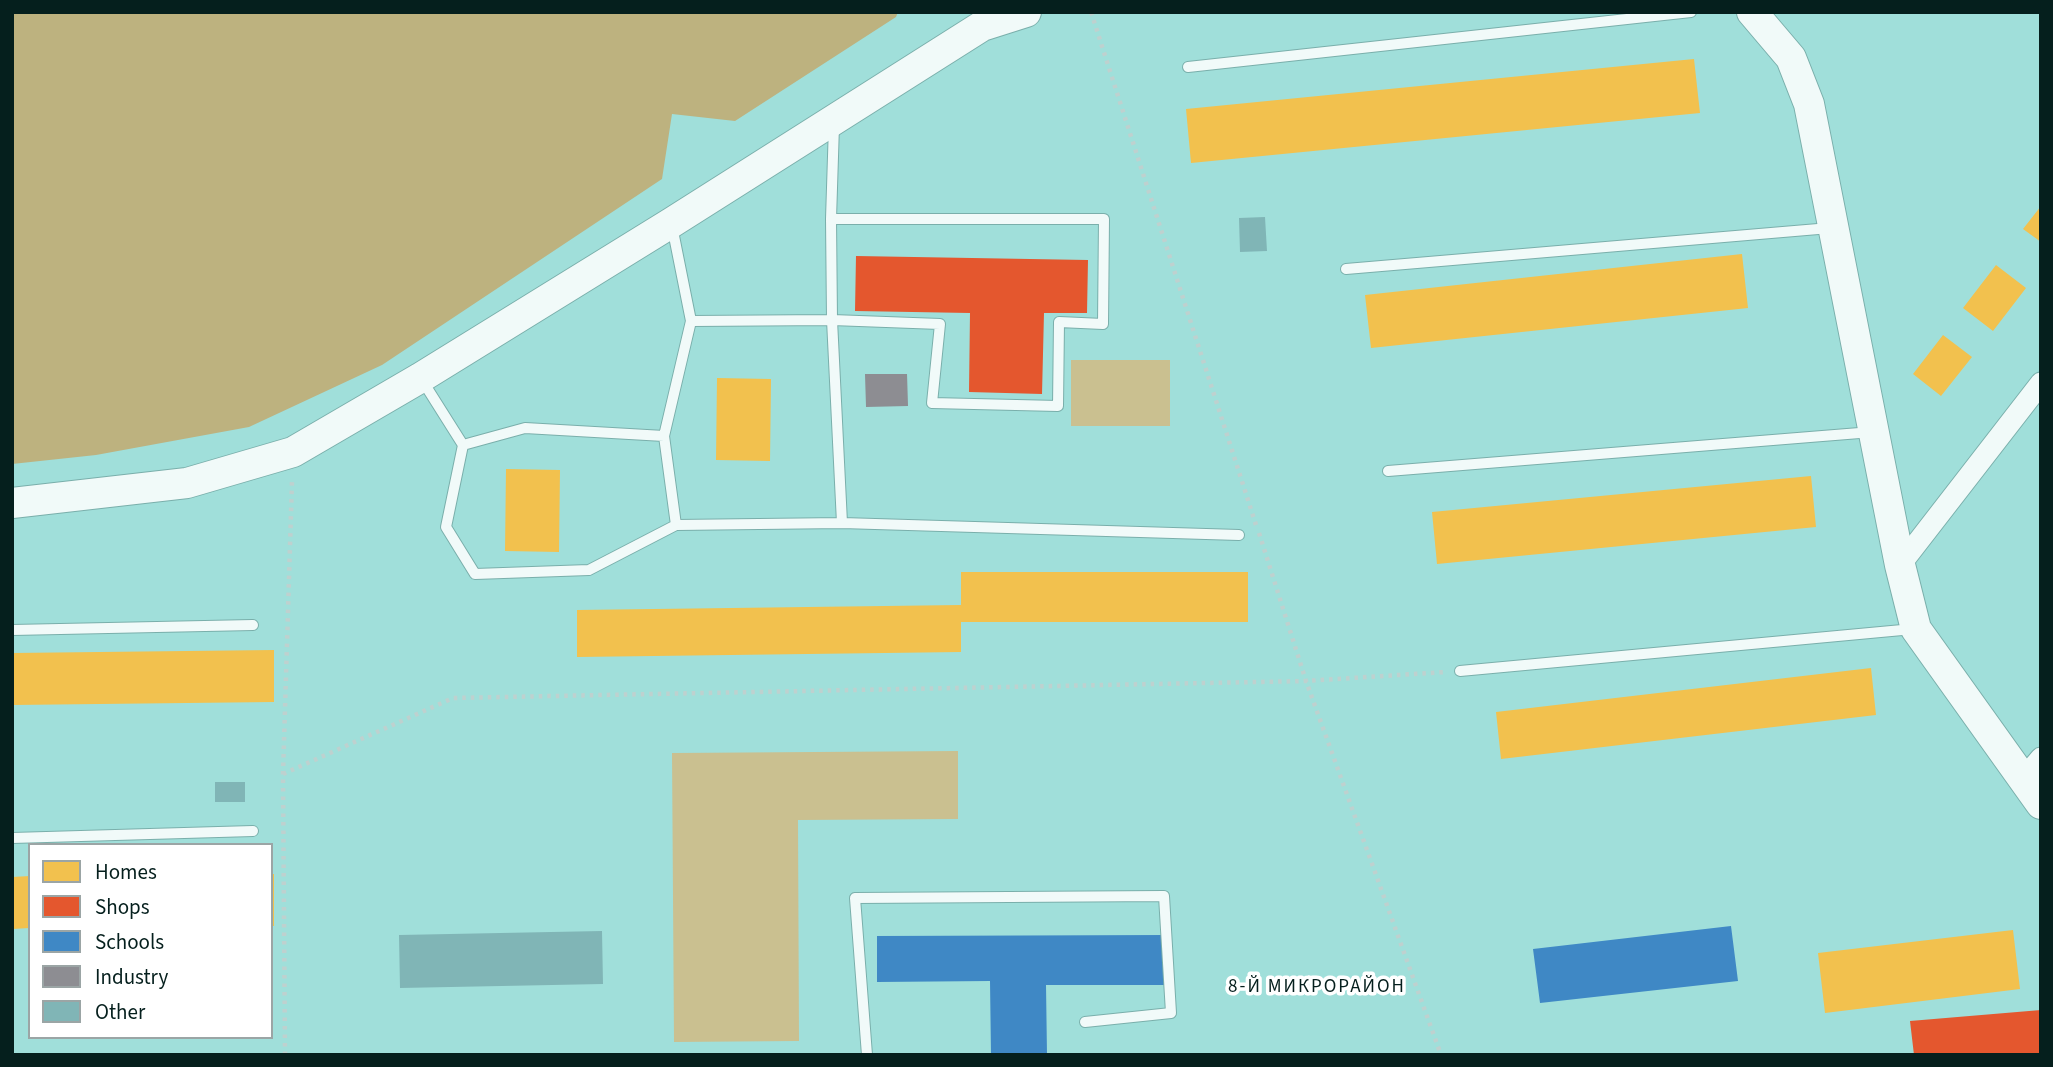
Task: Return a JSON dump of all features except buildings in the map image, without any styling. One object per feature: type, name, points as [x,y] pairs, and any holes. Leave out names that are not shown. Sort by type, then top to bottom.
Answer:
[{"type":"street","points":[[12,503],[187,483],[293,452],[420,378],[671,223],[982,26],[1026,12]]},
{"type":"street","points":[[1752,12],[1791,58],[1809,104],[1900,565],[1916,629],[2032,769],[2041,804]]},
{"type":"street","points":[[1900,565],[2041,383]]},
{"type":"lane","points":[[1188,67],[1691,12]]},
{"type":"lane","points":[[834,119],[832,320],[842,523]]},
{"type":"lane","points":[[691,321],[832,320],[940,324],[932,403],[1058,406],[1059,322],[1102,324],[1104,219],[831,219]]},
{"type":"lane","points":[[671,223],[691,321],[664,436],[676,525]]},
{"type":"lane","points":[[1346,269],[1833,228]]},
{"type":"lane","points":[[420,378],[463,444],[446,527],[475,574],[589,570],[676,525],[842,523],[1239,535]]},
{"type":"lane","points":[[463,444],[525,428],[664,436]]},
{"type":"lane","points":[[1388,471],[1875,431]]},
{"type":"lane","points":[[12,630],[253,625]]},
{"type":"lane","points":[[1460,671],[1916,629]]},
{"type":"lane","points":[[12,838],[253,831]]},
{"type":"lane","points":[[867,1055],[855,898],[1164,896],[1171,1013],[1086,1022]]},
{"type":"path","points":[[1091,12],[1306,681],[1441,1055]]},
{"type":"path","points":[[285,1055],[283,774],[293,452]]},
{"type":"path","points":[[283,774],[453,698],[1306,681],[1460,671]]},
{"type":"shaded area","points":[[12,12],[898,12],[896,17],[735,121],[672,114],[662,179],[382,365],[249,427],[96,455],[12,464]]},
{"type":"shaded area","points":[[1071,360],[1170,360],[1170,426],[1071,426]]},
{"type":"shaded area","points":[[958,751],[958,819],[798,820],[799,1041],[674,1042],[672,753]]},
{"type":"district","name":"8-Й МИКРОРАЙОН","points":[[1317,988]]}]
